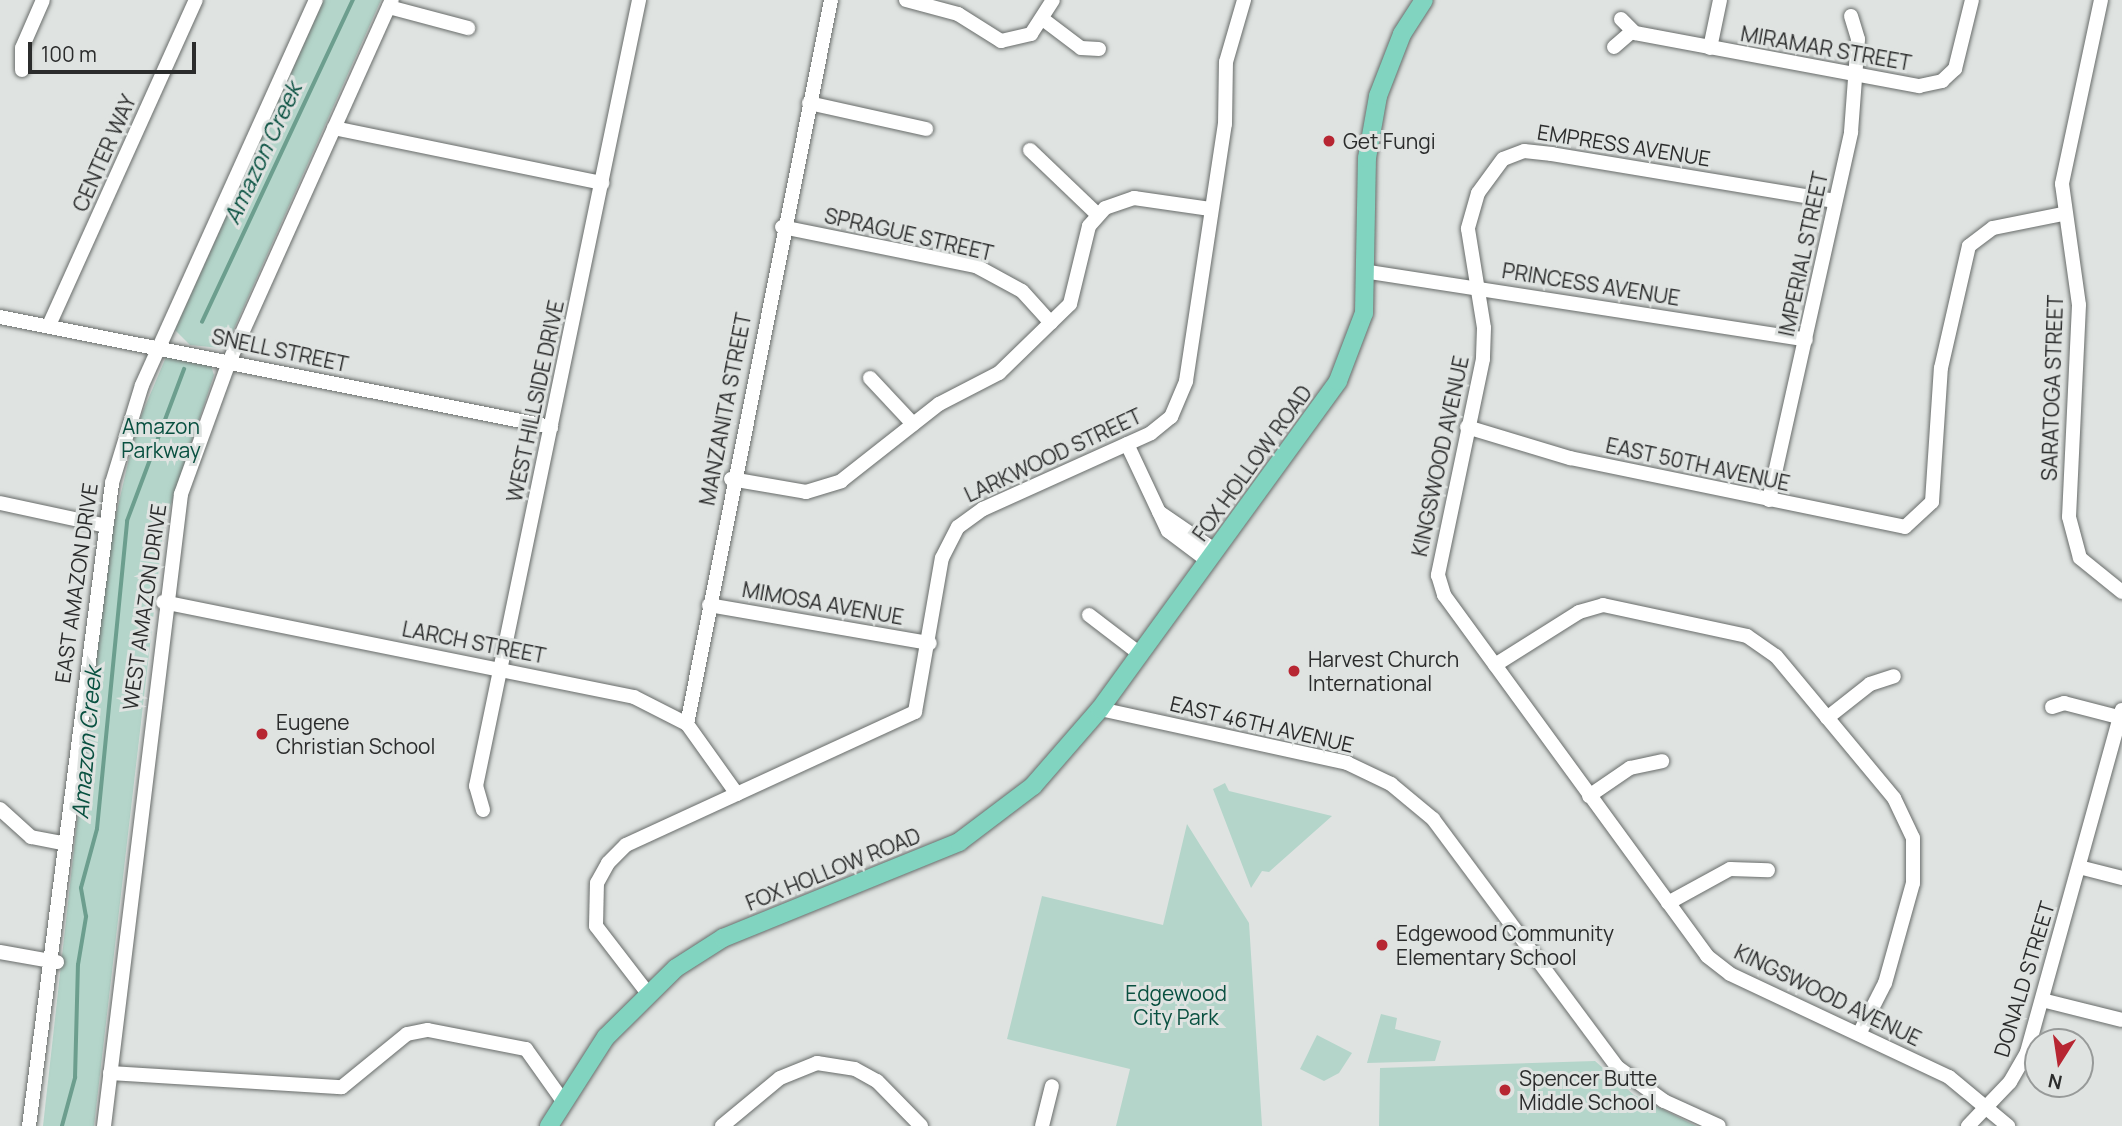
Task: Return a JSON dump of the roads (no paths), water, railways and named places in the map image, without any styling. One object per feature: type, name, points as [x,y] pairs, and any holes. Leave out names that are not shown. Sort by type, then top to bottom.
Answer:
[{"type":"main road","name":"FOX HOLLOW ROAD","points":[[549,1126],[563,1101],[646,991],[723,938],[959,842],[1033,786],[1100,709],[1338,381],[1364,313],[1369,272],[1372,126],[1389,62],[1424,0]]},
{"type":"street","points":[[22,70],[22,48],[43,0]]},
{"type":"street","name":"CENTER WAY","points":[[50,323],[195,0]]},
{"type":"street","name":"EAST AMAZON DRIVE","points":[[29,1126],[52,962],[61,843],[102,525],[125,433],[159,347],[316,0]]},
{"type":"street","name":"WEST HILLSIDE DRIVE","points":[[483,810],[476,786],[639,0]]},
{"type":"street","name":"MANZANITA STREET","points":[[687,724],[782,227],[831,0]]},
{"type":"street","points":[[906,0],[958,14],[1001,41],[1031,34],[1044,20],[1053,0]]},
{"type":"street","name":"LARKWOOD STREET","points":[[646,991],[596,926],[597,883],[626,845],[915,712],[930,643],[942,558],[958,527],[983,509],[1161,426],[1182,395],[1225,124],[1226,62],[1244,0]]},
{"type":"street","points":[[1710,48],[1720,0]]},
{"type":"street","name":"MIRAMAR STREET","points":[[1631,32],[1919,86],[1942,81],[1958,61],[1972,0]]},
{"type":"street","name":"SARATOGA STREET","points":[[2101,0],[2065,152],[2063,214],[2079,305],[2070,531],[2090,570],[2122,592]]},
{"type":"street","name":"WEST AMAZON DRIVE","points":[[104,1126],[163,602],[181,494],[229,362],[391,4],[468,28]]},
{"type":"street","name":"IMPERIAL STREET","points":[[1769,500],[1851,132],[1853,74],[1858,39],[1852,16]]},
{"type":"street","points":[[1614,47],[1631,32],[1621,19]]},
{"type":"street","points":[[1044,20],[1081,48],[1099,49]]},
{"type":"street","points":[[809,103],[926,129]]},
{"type":"street","points":[[334,128],[602,183]]},
{"type":"street","points":[[1030,150],[1097,214]]},
{"type":"street","name":"EMPRESS AVENUE","points":[[1478,288],[1469,253],[1472,211],[1487,175],[1524,150],[1835,201]]},
{"type":"street","points":[[1097,214],[1134,198],[1210,209]]},
{"type":"street","points":[[732,479],[821,490],[856,471],[913,424],[999,373],[1074,298],[1097,214]]},
{"type":"street","name":"EAST 50TH AVENUE","points":[[1467,427],[1570,457],[1889,527],[1921,518],[1934,493],[1941,368],[1969,246],[1993,228],[2063,214]]},
{"type":"street","name":"SPRAGUE STREET","points":[[782,227],[976,267],[1022,291],[1051,323]]},
{"type":"street","name":"PRINCESS AVENUE","points":[[1369,272],[1805,340]]},
{"type":"street","name":"KINGSWOOD AVENUE","points":[[1478,288],[1483,359],[1438,575],[1444,595],[1589,796],[1722,969],[1950,1077],[2008,1126]]},
{"type":"street","name":"SNELL STREET","points":[[0,317],[50,323],[551,427]]},
{"type":"street","points":[[870,378],[913,424]]},
{"type":"street","points":[[1127,444],[1158,512],[1172,535],[1212,556]]},
{"type":"street","points":[[0,503],[102,525]]},
{"type":"street","name":"LARCH STREET","points":[[163,602],[634,697],[687,724],[737,794]]},
{"type":"street","name":"MIMOSA AVENUE","points":[[709,605],[930,643]]},
{"type":"street","points":[[1495,665],[1579,612],[1614,606],[1758,641],[1827,718],[1899,806],[1915,850],[1913,883],[1885,983],[1859,1034]]},
{"type":"street","points":[[1089,615],[1139,654]]},
{"type":"street","points":[[1827,718],[1870,684],[1894,676]]},
{"type":"street","points":[[2052,707],[2064,703],[2121,715]]},
{"type":"street","name":"EAST 46TH AVENUE","points":[[1100,709],[1347,762],[1391,784],[1433,819],[1616,1067],[1664,1101],[1719,1126]]},
{"type":"street","name":"DONALD STREET","points":[[1968,1126],[2020,1068],[2042,1000],[2121,715]]},
{"type":"street","points":[[1589,796],[1630,768],[1661,761]]},
{"type":"street","points":[[0,808],[31,837],[61,843]]},
{"type":"street","points":[[2079,867],[2122,878]]},
{"type":"street","points":[[1668,902],[1730,869],[1768,870]]},
{"type":"street","points":[[0,952],[52,962]]},
{"type":"street","points":[[2042,1000],[2122,1020]]},
{"type":"street","points":[[110,1073],[238,1085],[288,1080],[342,1087],[407,1034],[428,1030],[526,1049],[563,1101]]},
{"type":"street","points":[[722,1126],[780,1078],[817,1063],[855,1069],[877,1081],[921,1126]]},
{"type":"street","points":[[1042,1126],[1052,1086]]},
{"type":"waterway","name":"Amazon Creek","points":[[202,322],[353,0]]},
{"type":"waterway","name":"Amazon Creek","points":[[62,1126],[75,1078],[78,965],[86,917],[81,888],[97,829],[127,521],[184,369]]},
{"type":"place","name":"Get Fungi","points":[[1329,141]]},
{"type":"place","name":"Harvest Church International","points":[[1294,671]]},
{"type":"place","name":"Eugene Christian School","points":[[262,734]]},
{"type":"place","name":"Edgewood Community Elementary School","points":[[1382,945]]},
{"type":"place","name":"Spencer Butte Middle School","points":[[1505,1090]]},
{"type":"park label","name":"Amazon Parkway","points":[[161,438]]},
{"type":"park label","name":"Edgewood City Park","points":[[1176,1005]]}]
